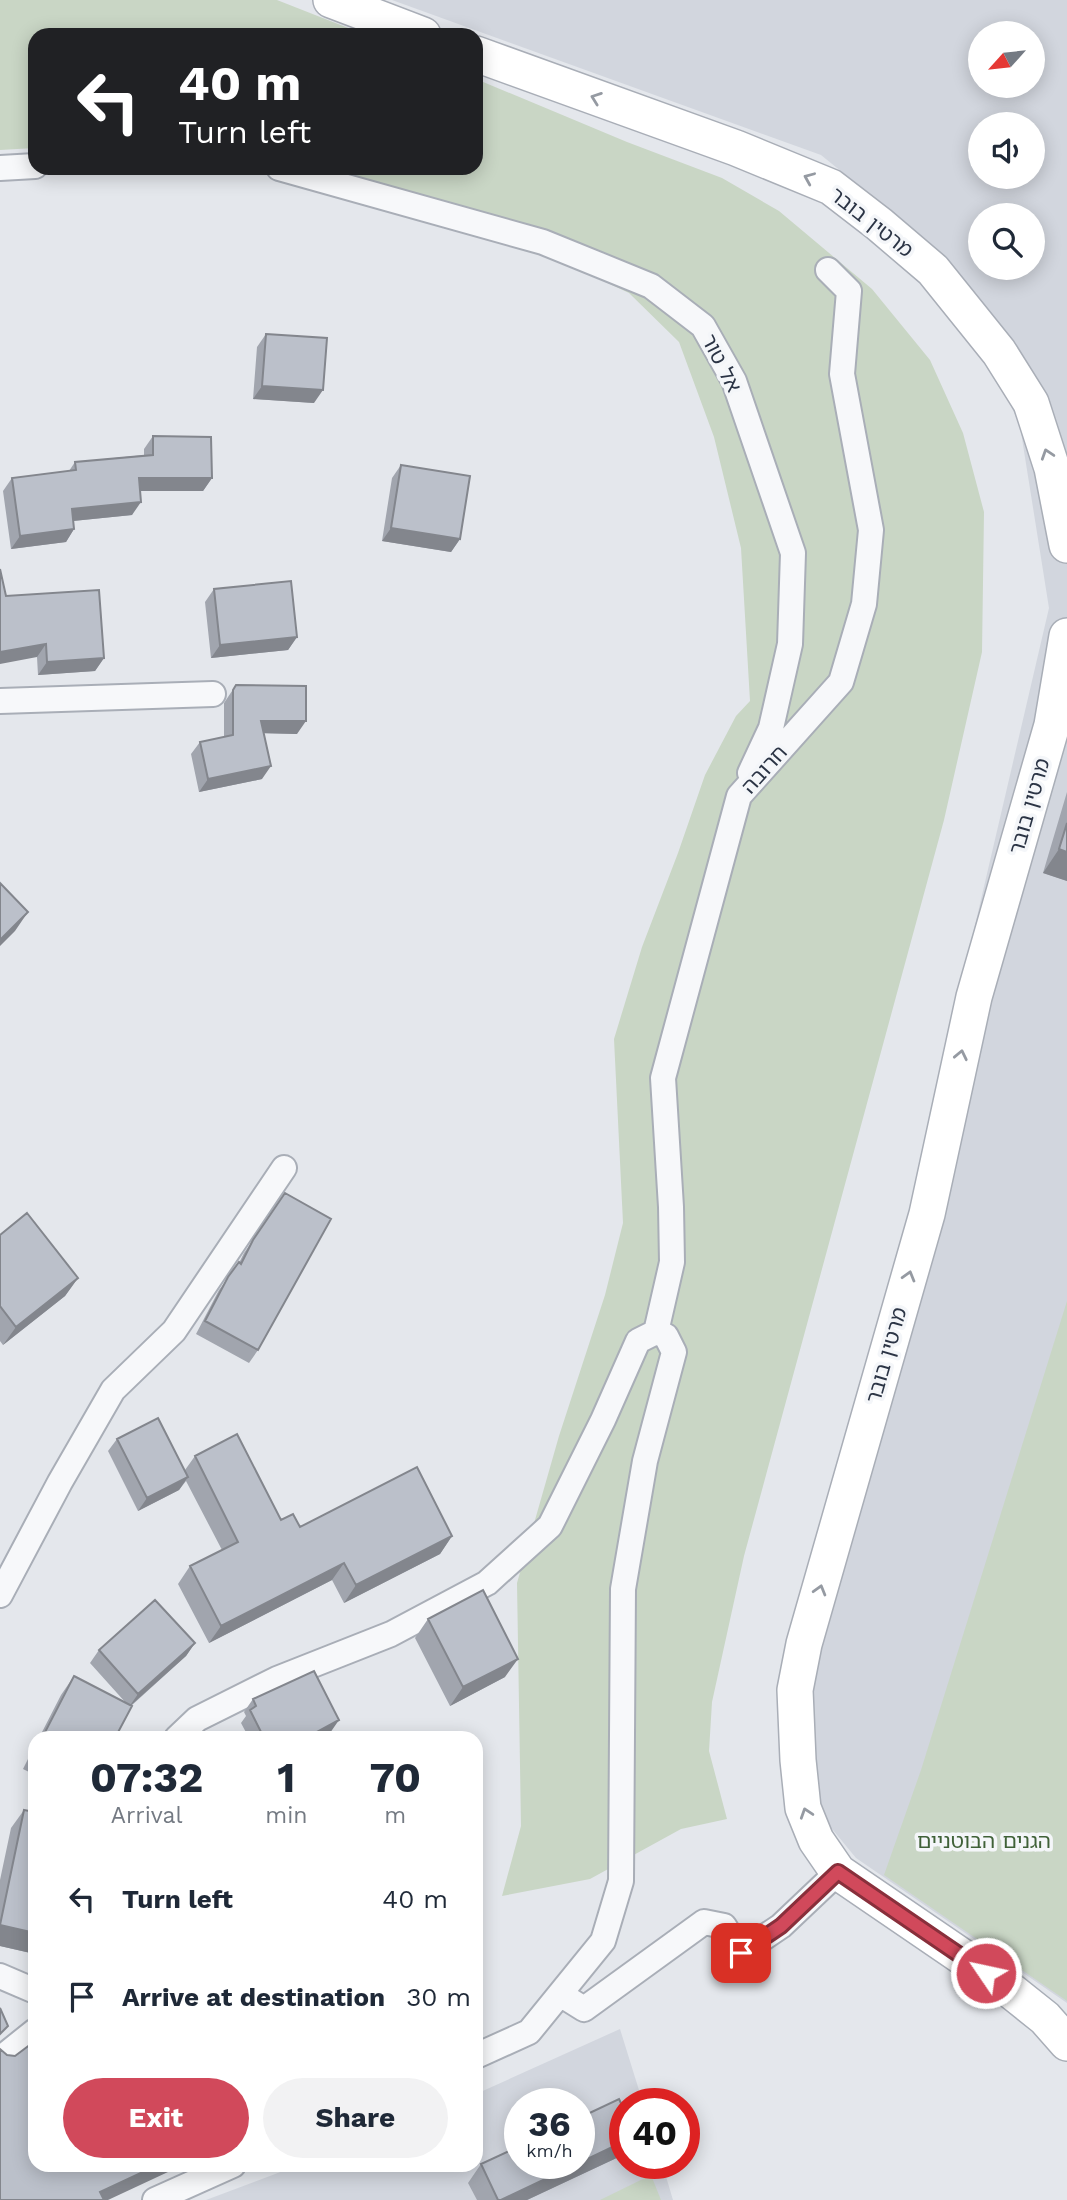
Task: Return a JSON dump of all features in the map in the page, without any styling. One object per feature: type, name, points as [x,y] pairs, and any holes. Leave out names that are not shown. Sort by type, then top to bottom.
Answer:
[{"type":"street","points":[[331,0],[405,28]]},
{"type":"street","name":"מרטין בובר","points":[[483,57],[736,148],[831,187],[879,224],[933,270],[999,352],[1031,402],[1052,468],[1067,545]]},
{"type":"street","points":[[0,168],[28,166]]},
{"type":"street","name":"אל טור","points":[[304,175],[543,242],[651,286],[703,326],[734,381],[793,553],[790,644],[771,728],[739,796]]},
{"type":"street","name":"חרובה","points":[[656,1332],[672,1262],[663,1078],[739,796],[841,682],[864,604],[872,530],[842,374],[849,292],[828,270]]},
{"type":"street","name":"מרטין בובר","points":[[1067,636],[1052,725],[974,997],[927,1214],[808,1630],[795,1690],[803,1808],[816,1840],[838,1872],[1005,1986],[1045,2018],[1067,2043]]},
{"type":"street","points":[[0,701],[213,694]]},
{"type":"street","points":[[0,1595],[113,1390],[174,1331],[284,1168]]},
{"type":"street","points":[[184,1731],[197,1719],[277,1679],[391,1634],[487,1583],[550,1526],[603,1420],[638,1341],[656,1332],[666,1336],[674,1352],[645,1461],[623,1590],[621,1881],[603,1941],[529,2032],[483,2053]]},
{"type":"street","points":[[560,1994],[584,2009],[704,1922],[724,1926],[741,1953],[781,1926],[838,1872]]},
{"type":"street","points":[[0,1976],[28,1989]]},
{"type":"street","name":"מרטין בובר","points":[[1005,1986],[1067,2020]]},
{"type":"street","points":[[0,2059],[28,2037]]},
{"type":"street","points":[[155,2200],[217,2172]]},
{"type":"shaded area","points":[[392,0],[1067,0],[1067,2003],[856,1858],[819,1813],[809,1697],[916,1178],[1049,608],[1020,426],[977,330],[890,211],[821,155],[483,33],[483,28],[469,28]]},
{"type":"shaded area","points":[[620,2029],[638,2088],[609,2088],[609,2179],[667,2179],[673,2200],[206,2200],[280,2172],[483,2172],[483,2091]]},
{"type":"green space","points":[[0,0],[277,0],[348,28],[28,28],[28,148],[0,150]]},
{"type":"green space","points":[[483,82],[722,178],[779,211],[872,289],[930,360],[963,433],[984,512],[982,652],[944,820],[744,1556],[712,1702],[709,1751],[727,1819],[681,1829],[590,1879],[502,1896],[521,1826],[517,1583],[559,1436],[605,1295],[623,1223],[614,1039],[642,947],[705,775],[736,716],[750,701],[741,548],[714,437],[679,342],[629,293],[520,242],[280,175],[483,175]]},
{"type":"green space","name":"הגנים הבוטניים","points":[[1067,1301],[1067,2001],[884,1875],[921,1770]]},
{"type":"green space","points":[[643,2179],[653,2179],[661,2200],[600,2200]]},
{"type":"building","points":[[266,334],[327,338],[323,390],[262,386]]},
{"type":"building","points":[[153,436],[211,437],[212,478],[139,478],[141,502],[72,509],[74,529],[20,536],[12,478],[76,470],[75,462],[153,455]]},
{"type":"building","points":[[401,465],[470,476],[460,539],[391,528]]},
{"type":"building","points":[[0,569],[6,596],[99,590],[104,658],[47,662],[46,644],[0,652]]},
{"type":"building","points":[[291,581],[297,637],[220,645],[214,589]]},
{"type":"building","points":[[236,685],[306,686],[306,721],[261,721],[271,766],[208,779],[200,742],[233,735],[233,690]]},
{"type":"building","points":[[1067,823],[1067,852],[1059,849]]},
{"type":"building","points":[[0,883],[28,912],[0,940]]},
{"type":"building","points":[[285,1193],[331,1219],[258,1350],[205,1321],[228,1277],[239,1262],[241,1264],[253,1240]]},
{"type":"building","points":[[27,1213],[78,1278],[16,1327],[0,1306],[0,1235]]},
{"type":"building","points":[[158,1418],[188,1477],[147,1498],[117,1439]]},
{"type":"building","points":[[237,1434],[281,1520],[293,1514],[300,1527],[417,1467],[452,1536],[356,1585],[344,1563],[221,1626],[190,1566],[238,1542],[195,1456]]},
{"type":"building","points":[[483,1590],[518,1659],[463,1687],[428,1619]]},
{"type":"building","points":[[155,1600],[195,1643],[138,1694],[99,1650]]},
{"type":"building","points":[[314,1671],[339,1720],[319,1731],[260,1731],[250,1710],[256,1706],[253,1699]]},
{"type":"building","points":[[74,1676],[132,1706],[119,1731],[46,1731]]},
{"type":"building","points":[[24,1810],[28,1811],[28,1931],[0,1925]]},
{"type":"building","points":[[0,2008],[8,2026],[0,2034]]},
{"type":"building","points":[[28,2046],[28,2172],[143,2172],[100,2192],[104,2200],[0,2200],[0,2049],[7,2055],[15,2056]]},
{"type":"building","points":[[609,2104],[609,2149],[595,2155],[595,2110]]},
{"type":"building","points":[[504,2153],[504,2179],[545,2179],[498,2200],[483,2163]]},
{"type":"route","points":[[741,1953],[781,1926],[838,1872],[986,1973]]}]
